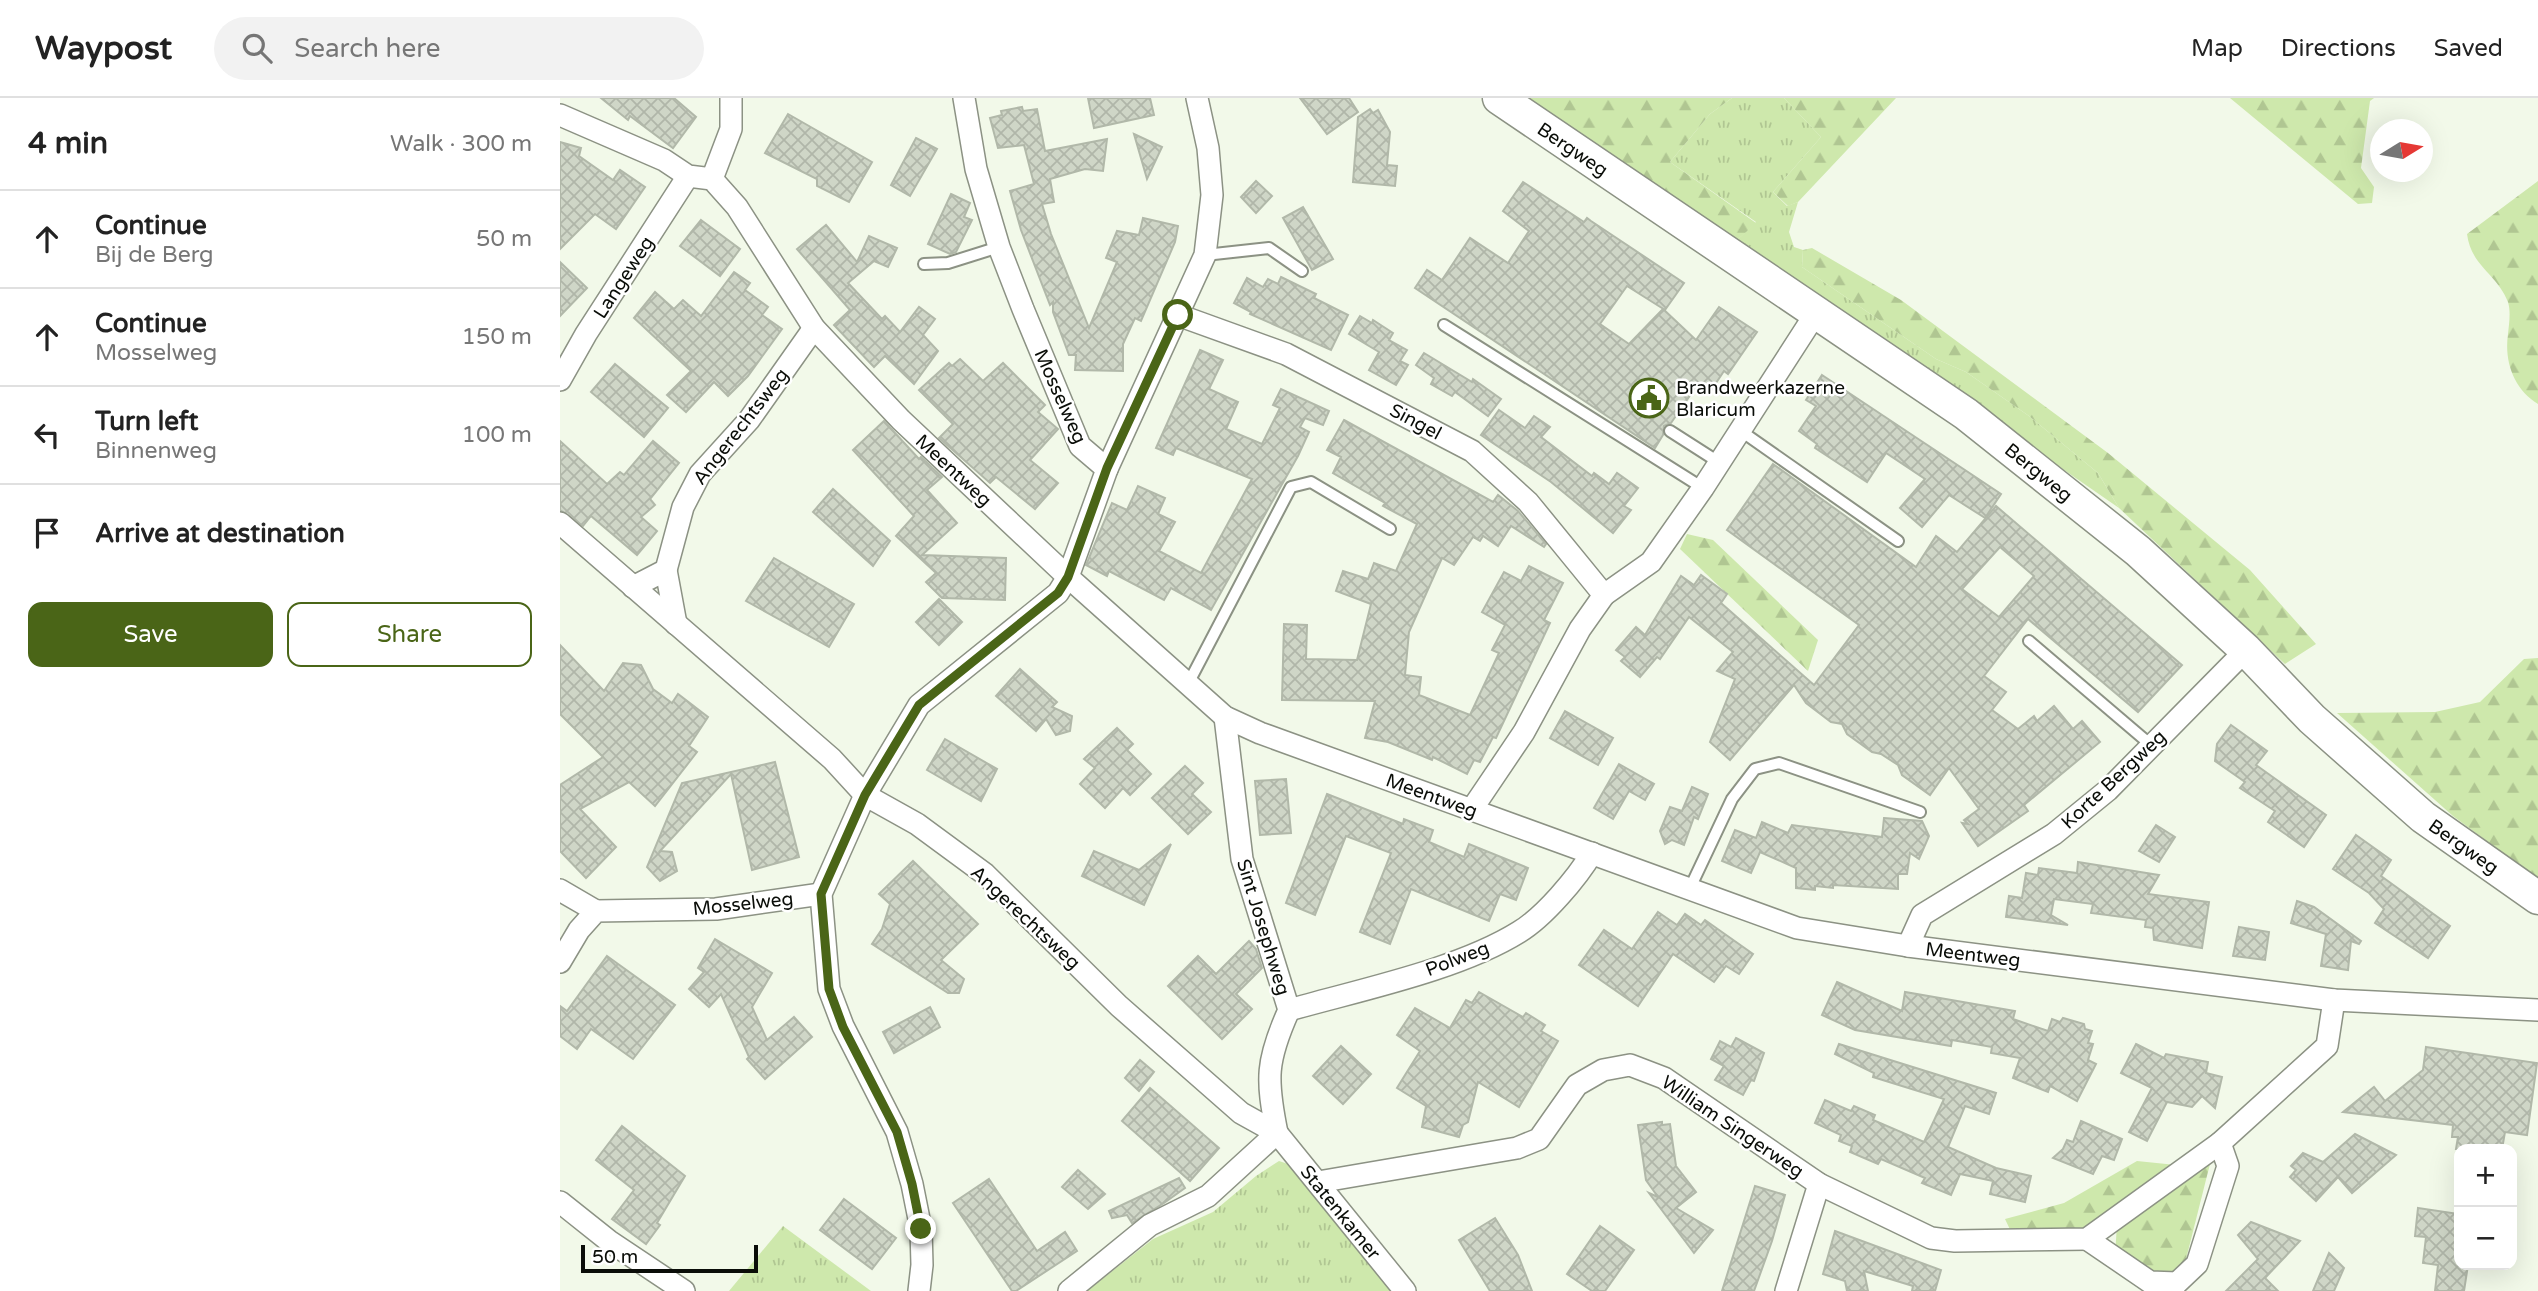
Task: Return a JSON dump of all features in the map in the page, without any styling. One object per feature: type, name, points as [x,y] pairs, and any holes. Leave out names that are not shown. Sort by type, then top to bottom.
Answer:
[{"type":"street","points":[[560,115],[664,160],[688,176],[712,179],[731,129],[732,98]]},
{"type":"street","name":"Mosselweg","points":[[596,911],[716,909],[821,894],[865,795],[919,705],[1058,593],[1068,577],[1107,468],[1080,446],[999,247],[976,169],[964,98]]},
{"type":"street","points":[[1107,468],[1205,255],[1212,195],[1208,148],[1197,98]]},
{"type":"street","name":"Bergweg","points":[[1499,98],[1966,414],[2138,551],[2246,650],[2312,719],[2423,817],[2538,898]]},
{"type":"street","name":"Langeweg","points":[[560,380],[586,334],[688,176]]},
{"type":"street","name":"Meentweg","points":[[712,179],[737,207],[814,328],[901,420],[1068,577],[1189,682],[1225,717],[1260,733],[1797,928],[1908,946],[2334,1000],[2538,1010]]},
{"type":"street","points":[[1472,809],[1524,732],[1580,629],[1604,595],[1651,562],[1720,463],[1816,313]]},
{"type":"street","name":"Singel","points":[[1178,315],[1286,354],[1472,452],[1528,502],[1604,595]]},
{"type":"street","name":"Angerechtsweg","points":[[676,624],[666,570],[683,507],[700,474],[749,420],[814,328]]},
{"type":"street","name":"Angerechtsweg","points":[[560,523],[832,759],[865,795],[917,824],[985,874],[1139,1024],[1241,1113],[1277,1133]]},
{"type":"street","points":[[633,587],[666,570]]},
{"type":"street","name":"Korte Bergweg","points":[[1908,946],[1922,915],[2054,834],[2108,790],[2246,650]]},
{"type":"street","name":"Sint Josephweg","points":[[1225,717],[1242,859],[1289,1010],[1272,1048],[1268,1088],[1277,1133]]},
{"type":"street","name":"Polweg","points":[[1289,1010],[1445,965],[1520,932],[1577,877],[1592,853]]},
{"type":"street","points":[[560,890],[596,911],[579,930],[560,962]]},
{"type":"street","points":[[821,894],[829,989],[843,1027],[897,1132],[912,1184],[921,1229],[922,1265],[919,1291]]},
{"type":"street","points":[[2220,1143],[2228,1166],[2197,1264],[2176,1283],[2149,1287],[2087,1238],[2220,1143],[2327,1046],[2334,1000]]},
{"type":"street","name":"William Singerweg","points":[[1318,1182],[1517,1148],[1539,1139],[1577,1085],[1602,1070],[1630,1065],[1664,1078],[1819,1184],[1931,1238],[1955,1241],[2087,1238]]},
{"type":"street","points":[[1069,1291],[1150,1225],[1208,1196],[1277,1133]]},
{"type":"street","name":"Statenkamer","points":[[1277,1133],[1405,1291]]},
{"type":"street","points":[[1786,1291],[1819,1184]]},
{"type":"street","points":[[560,1202],[609,1241],[684,1291]]},
{"type":"lane","points":[[925,264],[948,263],[999,247]]},
{"type":"lane","points":[[1205,255],[1269,248],[1302,271]]},
{"type":"lane","points":[[1444,325],[1703,488]]},
{"type":"lane","points":[[1741,430],[1898,541]]},
{"type":"lane","points":[[1670,431],[1720,463]]},
{"type":"lane","points":[[1189,682],[1291,487],[1311,482],[1390,529]]},
{"type":"lane","points":[[2029,641],[2151,745]]},
{"type":"lane","points":[[1690,888],[1732,799],[1755,769],[1779,763],[1920,812]]},
{"type":"green space","points":[[1520,98],[1732,98],[1710,114],[1670,162],[1756,223],[1735,242]]},
{"type":"green space","points":[[1732,98],[1784,98],[1821,137],[1773,192],[1787,206],[1798,202],[1789,232],[1794,247],[1803,250],[1802,267],[1936,359],[1966,372],[2029,416],[2098,473],[2119,508],[1735,242],[1756,222],[1670,162],[1710,114]]},
{"type":"green space","points":[[1784,98],[1896,98],[1798,202],[1788,206],[1773,192],[1821,137]]},
{"type":"green space","points":[[2230,98],[2374,98],[2370,101],[2361,168],[2374,187],[2372,203],[2358,204]]},
{"type":"green space","points":[[2538,181],[2538,404],[2523,391],[2512,374],[2507,344],[2510,314],[2508,302],[2498,284],[2474,254],[2467,234]]},
{"type":"green space","points":[[1812,248],[1901,300],[2108,453],[2250,570],[2316,644],[2285,664],[2119,508],[2098,473],[2029,416],[1966,372],[1936,359],[1802,267],[1803,250]]},
{"type":"green space","points":[[1687,534],[1713,540],[1818,640],[1808,671],[1680,549]]},
{"type":"green space","points":[[2538,658],[2538,879],[2453,816],[2337,713],[2435,712],[2480,702],[2524,659]]},
{"type":"green space","points":[[2211,1160],[2185,1263],[2169,1288],[2115,1257],[2117,1223]]},
{"type":"green space","points":[[1279,1161],[1291,1165],[1396,1291],[1087,1291],[1153,1239],[1213,1212],[1256,1176]]},
{"type":"green space","points":[[2137,1161],[2176,1165],[2079,1235],[2015,1240],[2005,1219],[2064,1203]]},
{"type":"green space","points":[[783,1226],[871,1291],[729,1291]]},
{"type":"building","points":[[601,98],[674,98],[696,117],[673,148],[630,116],[628,120]]},
{"type":"building","points":[[1088,98],[1150,98],[1154,115],[1094,128]]},
{"type":"building","points":[[1300,98],[1349,98],[1358,112],[1327,134]]},
{"type":"building","points":[[1022,107],[1023,111],[1037,109],[1045,151],[1107,139],[1103,171],[1085,169],[1050,179],[1054,202],[1042,204],[1051,234],[1089,328],[1117,262],[1106,258],[1117,231],[1139,235],[1143,218],[1178,226],[1175,242],[1141,321],[1135,318],[1123,344],[1123,371],[1075,370],[1076,355],[1069,355],[1053,312],[1053,302],[1050,305],[1021,230],[1010,191],[1034,184],[1024,145],[998,148],[990,118],[1002,115],[1001,111]]},
{"type":"building","points":[[1370,109],[1373,113],[1378,110],[1390,132],[1387,165],[1397,166],[1395,186],[1353,182],[1358,117]]},
{"type":"building","points":[[788,114],[872,162],[849,202],[817,186],[817,179],[765,153]]},
{"type":"building","points":[[1134,134],[1162,147],[1147,179]]},
{"type":"building","points":[[916,138],[937,149],[910,196],[891,185]]},
{"type":"building","points":[[560,142],[581,148],[579,156],[613,180],[620,170],[645,187],[616,229],[595,214],[560,249]]},
{"type":"building","points":[[1256,181],[1272,196],[1256,213],[1241,197]]},
{"type":"building","points":[[1523,182],[1584,222],[1587,218],[1684,283],[1665,310],[1627,286],[1600,324],[1629,344],[1663,309],[1696,340],[1719,307],[1757,332],[1728,374],[1724,371],[1710,392],[1698,384],[1671,423],[1664,426],[1663,435],[1655,448],[1415,288],[1427,270],[1442,280],[1470,238],[1508,263],[1529,231],[1503,211]]},
{"type":"building","points":[[951,194],[970,203],[964,217],[972,220],[956,252],[950,254],[928,244]]},
{"type":"building","points":[[1303,207],[1333,259],[1312,270],[1283,218]]},
{"type":"building","points":[[701,220],[740,249],[720,276],[680,246]]},
{"type":"building","points":[[826,225],[857,262],[869,236],[897,248],[888,267],[874,261],[848,283],[882,319],[885,316],[900,332],[919,307],[935,319],[923,335],[938,351],[914,384],[885,356],[874,367],[834,325],[850,310],[797,249]]},
{"type":"building","points":[[560,262],[587,288],[560,316]]},
{"type":"building","points":[[734,272],[750,283],[745,290],[768,307],[762,315],[782,329],[748,376],[728,396],[714,382],[686,412],[667,395],[691,371],[634,318],[655,292],[674,309],[683,300],[701,316]]},
{"type":"building","points":[[1281,277],[1316,294],[1314,298],[1348,315],[1331,350],[1250,314],[1251,312],[1234,303],[1247,278],[1263,287],[1268,279],[1278,284]]},
{"type":"building","points":[[1360,316],[1372,323],[1373,320],[1393,333],[1389,340],[1407,350],[1400,361],[1408,365],[1396,385],[1369,370],[1379,352],[1349,334]]},
{"type":"building","points":[[1200,350],[1223,360],[1209,389],[1238,402],[1226,429],[1262,444],[1280,408],[1273,405],[1281,389],[1329,411],[1323,425],[1305,418],[1300,427],[1309,432],[1298,456],[1211,610],[1171,588],[1164,600],[1109,571],[1107,576],[1086,565],[1112,503],[1127,510],[1138,486],[1165,498],[1158,514],[1175,522],[1159,551],[1201,573],[1252,479],[1176,448],[1173,455],[1156,448]]},
{"type":"building","points":[[1424,353],[1472,382],[1473,379],[1501,399],[1488,416],[1455,392],[1452,396],[1431,384],[1434,378],[1416,365]]},
{"type":"building","points":[[960,359],[983,381],[1003,363],[1045,405],[1038,412],[1058,429],[1030,460],[1058,483],[1035,509],[996,477],[990,483],[939,438],[953,424],[919,390],[949,363],[952,366]]},
{"type":"building","points":[[615,364],[668,408],[644,437],[591,392]]},
{"type":"building","points":[[1822,375],[2001,494],[1985,518],[1949,495],[1922,527],[1900,508],[1925,479],[1886,453],[1867,482],[1815,448],[1817,444],[1799,431],[1816,406],[1806,400]]},
{"type":"building","points":[[1499,410],[1525,428],[1534,416],[1550,427],[1541,437],[1592,476],[1594,473],[1609,484],[1617,473],[1638,488],[1624,506],[1631,510],[1613,533],[1551,482],[1481,435]]},
{"type":"building","points":[[1344,420],[1493,502],[1498,495],[1518,511],[1546,544],[1544,547],[1511,526],[1498,546],[1483,536],[1480,541],[1473,537],[1454,565],[1442,558],[1409,632],[1405,675],[1421,677],[1419,695],[1470,715],[1499,653],[1492,650],[1505,625],[1482,612],[1504,572],[1521,581],[1529,566],[1563,583],[1544,620],[1550,623],[1496,738],[1493,737],[1480,762],[1474,760],[1467,774],[1433,757],[1432,760],[1388,742],[1365,738],[1375,701],[1282,700],[1284,624],[1307,625],[1306,659],[1357,660],[1371,604],[1336,591],[1343,571],[1368,579],[1374,563],[1396,571],[1417,524],[1383,506],[1385,503],[1333,473],[1341,457],[1327,450]]},
{"type":"building","points":[[884,421],[919,459],[921,457],[942,477],[927,490],[957,523],[922,555],[1006,558],[1005,600],[942,598],[926,582],[936,573],[896,536],[914,516],[853,450]]},
{"type":"building","points":[[560,441],[607,484],[620,472],[624,475],[653,441],[679,463],[650,499],[655,505],[641,517],[657,531],[637,555],[591,516],[583,526],[560,510]]},
{"type":"building","points":[[1773,464],[1916,567],[1936,536],[1957,552],[1996,506],[2182,665],[2138,712],[2028,619],[1984,676],[2006,692],[1992,710],[2018,729],[2034,716],[2037,721],[2054,706],[2073,729],[2082,721],[2100,742],[2024,805],[2028,811],[1978,846],[1962,823],[1968,824],[1964,820],[1979,809],[1949,768],[1930,795],[1902,775],[1898,765],[1881,754],[1872,752],[1847,734],[1842,724],[1831,722],[1806,703],[1794,685],[1730,760],[1710,742],[1735,679],[1717,671],[1733,652],[1689,617],[1660,659],[1657,657],[1640,677],[1621,661],[1625,657],[1616,650],[1636,627],[1645,635],[1681,576],[1694,585],[1701,575],[1727,594],[1721,603],[1814,685],[1859,625],[1727,530]],"holes":[[[2000,547],[2034,576],[1999,617],[1962,589]]]},
{"type":"building","points":[[833,489],[890,541],[873,566],[813,512]]},
{"type":"building","points":[[774,558],[854,604],[829,647],[746,601]]},
{"type":"building","points":[[939,599],[962,622],[939,645],[916,622]]},
{"type":"building","points":[[560,645],[604,691],[623,663],[641,665],[653,689],[672,703],[678,694],[708,717],[689,746],[697,752],[655,806],[629,782],[580,809],[616,847],[586,878],[560,851],[560,785],[603,757],[560,714]]},
{"type":"building","points":[[1020,669],[1057,702],[1052,707],[1072,716],[1070,731],[1056,735],[1046,719],[1036,731],[996,696]]},
{"type":"building","points":[[1565,711],[1613,738],[1598,765],[1550,738]]},
{"type":"building","points":[[2231,725],[2267,751],[2256,765],[2326,815],[2304,847],[2268,822],[2275,811],[2240,788],[2245,782],[2215,761],[2217,744]]},
{"type":"building","points":[[1117,728],[1133,744],[1127,750],[1151,774],[1130,795],[1123,788],[1105,808],[1080,784],[1095,768],[1084,759]]},
{"type":"building","points":[[945,739],[997,769],[981,801],[927,770]]},
{"type":"building","points":[[775,762],[799,857],[752,870],[731,774],[660,851],[672,852],[677,871],[660,881],[647,867],[682,783]]},
{"type":"building","points":[[1619,764],[1654,784],[1645,800],[1629,791],[1613,819],[1594,808]]},
{"type":"building","points":[[1185,766],[1203,783],[1192,794],[1211,812],[1188,834],[1152,798]]},
{"type":"building","points":[[1286,779],[1291,833],[1260,835],[1255,781]]},
{"type":"building","points":[[1692,787],[1708,794],[1698,819],[1694,817],[1684,845],[1672,840],[1665,844],[1660,831],[1670,807],[1682,811]]},
{"type":"building","points":[[1327,794],[1403,824],[1404,819],[1433,830],[1429,842],[1464,857],[1469,844],[1528,868],[1516,900],[1500,894],[1489,921],[1411,889],[1390,944],[1360,932],[1391,853],[1346,836],[1315,915],[1286,903]]},
{"type":"building","points":[[1884,818],[1922,821],[1929,836],[1919,859],[1910,853],[1907,874],[1898,874],[1898,889],[1833,885],[1833,888],[1815,886],[1815,890],[1796,888],[1796,868],[1760,852],[1751,873],[1722,861],[1735,830],[1756,838],[1762,822],[1788,833],[1792,825],[1882,837]]},
{"type":"building","points":[[2156,825],[2175,837],[2159,862],[2139,851]]},
{"type":"building","points":[[2356,835],[2391,860],[2381,876],[2450,926],[2428,958],[2375,923],[2384,909],[2369,893],[2333,869]]},
{"type":"building","points":[[1171,844],[1144,905],[1082,876],[1094,851],[1139,870]]},
{"type":"building","points":[[913,861],[978,924],[941,960],[964,979],[959,993],[948,993],[872,944],[882,929],[890,904],[879,894]]},
{"type":"building","points":[[2078,862],[2159,875],[2148,894],[2209,902],[2202,948],[2154,940],[2153,928],[2145,927],[2146,920],[2091,913],[2093,904],[2054,899],[2051,915],[2068,925],[2006,917],[2009,896],[2022,898],[2026,873],[2038,875],[2039,868],[2077,873]]},
{"type":"building","points":[[2297,901],[2314,907],[2361,941],[2359,944],[2351,941],[2348,970],[2321,966],[2326,934],[2291,923]]},
{"type":"building","points":[[1658,912],[1677,925],[1685,914],[1701,925],[1705,920],[1753,954],[1739,974],[1726,966],[1714,982],[1673,954],[1638,1006],[1579,965],[1604,930],[1632,949]]},
{"type":"building","points":[[2239,927],[2269,932],[2265,960],[2233,956]]},
{"type":"building","points":[[715,939],[772,973],[752,1007],[767,1040],[794,1017],[812,1037],[765,1079],[747,1059],[749,1057],[721,994],[709,1007],[689,989],[704,972],[698,968]]},
{"type":"building","points":[[1249,941],[1256,949],[1262,968],[1236,994],[1252,1009],[1222,1039],[1168,986],[1198,956],[1216,974]]},
{"type":"building","points":[[607,956],[675,1005],[633,1059],[591,1029],[577,1049],[560,1036],[560,1006],[567,1011]]},
{"type":"building","points":[[1837,982],[1902,1011],[1905,992],[2015,1011],[2013,1019],[2048,1031],[2052,1019],[2060,1022],[2063,1018],[2084,1024],[2085,1029],[2092,1031],[2088,1043],[2093,1044],[2088,1060],[2096,1064],[2077,1101],[2050,1086],[2048,1092],[2013,1078],[2020,1058],[1991,1053],[1992,1047],[1952,1040],[1951,1046],[1855,1030],[1822,1015]]},
{"type":"building","points":[[1479,992],[1523,1017],[1526,1013],[1545,1025],[1541,1031],[1558,1041],[1519,1107],[1478,1082],[1468,1122],[1463,1125],[1459,1137],[1422,1127],[1426,1106],[1397,1088],[1420,1051],[1397,1035],[1415,1008],[1450,1028],[1466,1000],[1472,1003]]},
{"type":"building","points":[[930,1007],[940,1027],[894,1053],[883,1032]]},
{"type":"building","points":[[1736,1038],[1764,1053],[1754,1081],[1751,1080],[1743,1095],[1715,1080],[1724,1066],[1711,1059],[1720,1041],[1731,1047]]},
{"type":"building","points":[[1839,1044],[1996,1093],[1989,1114],[1965,1106],[1948,1147],[1996,1168],[2031,1176],[2025,1202],[1990,1194],[1993,1181],[1960,1174],[1951,1195],[1922,1183],[1925,1178],[1881,1159],[1878,1164],[1850,1152],[1852,1146],[1839,1141],[1841,1135],[1815,1123],[1825,1100],[1851,1111],[1854,1106],[1875,1115],[1873,1120],[1924,1142],[1944,1099],[1873,1077],[1874,1073],[1835,1054]]},
{"type":"building","points":[[2136,1044],[2164,1058],[2166,1054],[2208,1062],[2206,1073],[2222,1077],[2215,1108],[2202,1096],[2192,1107],[2167,1102],[2147,1141],[2129,1132],[2152,1088],[2121,1073]]},
{"type":"building","points":[[1341,1046],[1371,1074],[1343,1104],[1313,1076]]},
{"type":"building","points":[[2426,1047],[2537,1063],[2527,1135],[2505,1132],[2503,1144],[2457,1144],[2458,1137],[2452,1137],[2453,1125],[2343,1112],[2374,1087],[2385,1101],[2423,1070]]},
{"type":"building","points":[[1140,1060],[1154,1072],[1139,1091],[1125,1078]]},
{"type":"building","points":[[1150,1088],[1219,1148],[1190,1181],[1122,1121]]},
{"type":"building","points":[[2081,1121],[2122,1139],[2114,1160],[2102,1156],[2093,1174],[2053,1158],[2063,1149],[2067,1140],[2073,1142]]},
{"type":"building","points":[[1662,1122],[1662,1125],[1670,1124],[1676,1166],[1696,1192],[1676,1208],[1713,1230],[1694,1253],[1649,1193],[1658,1197],[1646,1180],[1638,1125]]},
{"type":"building","points":[[622,1126],[685,1176],[657,1223],[660,1225],[646,1244],[612,1219],[634,1190],[596,1160]]},
{"type":"building","points":[[2355,1134],[2396,1155],[2352,1193],[2338,1177],[2316,1201],[2290,1177],[2296,1170],[2291,1166],[2303,1153],[2323,1162]]},
{"type":"building","points":[[1078,1170],[1105,1194],[1088,1209],[1062,1187]]},
{"type":"building","points":[[1179,1178],[1185,1188],[1132,1223],[1127,1215],[1112,1218],[1109,1211]]},
{"type":"building","points":[[989,1179],[1037,1251],[1065,1232],[1077,1251],[1016,1291],[1012,1291],[953,1203]]},
{"type":"building","points":[[1755,1186],[1785,1195],[1772,1241],[1754,1291],[1722,1291]]},
{"type":"building","points":[[844,1199],[896,1238],[872,1269],[820,1230]]},
{"type":"building","points":[[2418,1208],[2454,1213],[2454,1270],[2467,1270],[2464,1291],[2435,1291],[2438,1265],[2423,1263],[2426,1237],[2415,1236]]},
{"type":"building","points":[[1495,1218],[1518,1255],[1532,1291],[1490,1291],[1459,1240]]},
{"type":"building","points":[[2251,1222],[2300,1241],[2265,1278],[2278,1291],[2226,1291],[2258,1259],[2238,1235]]},
{"type":"building","points":[[1600,1226],[1634,1250],[1605,1291],[1592,1291],[1567,1274]]},
{"type":"building","points":[[1835,1231],[1941,1270],[1935,1291],[1912,1291],[1913,1286],[1864,1271],[1868,1291],[1847,1291],[1845,1281],[1823,1274]]},
{"type":"building","points":[[2329,1253],[2344,1268],[2334,1291],[2313,1291]]},
{"type":"place","name":"Brandweerkazerne Blaricum","points":[[1649,398]]},
{"type":"route","points":[[921,1229],[897,1132],[843,1027],[829,989],[821,894],[865,795],[919,705],[1058,593],[1068,577],[1107,468],[1178,315]]}]
